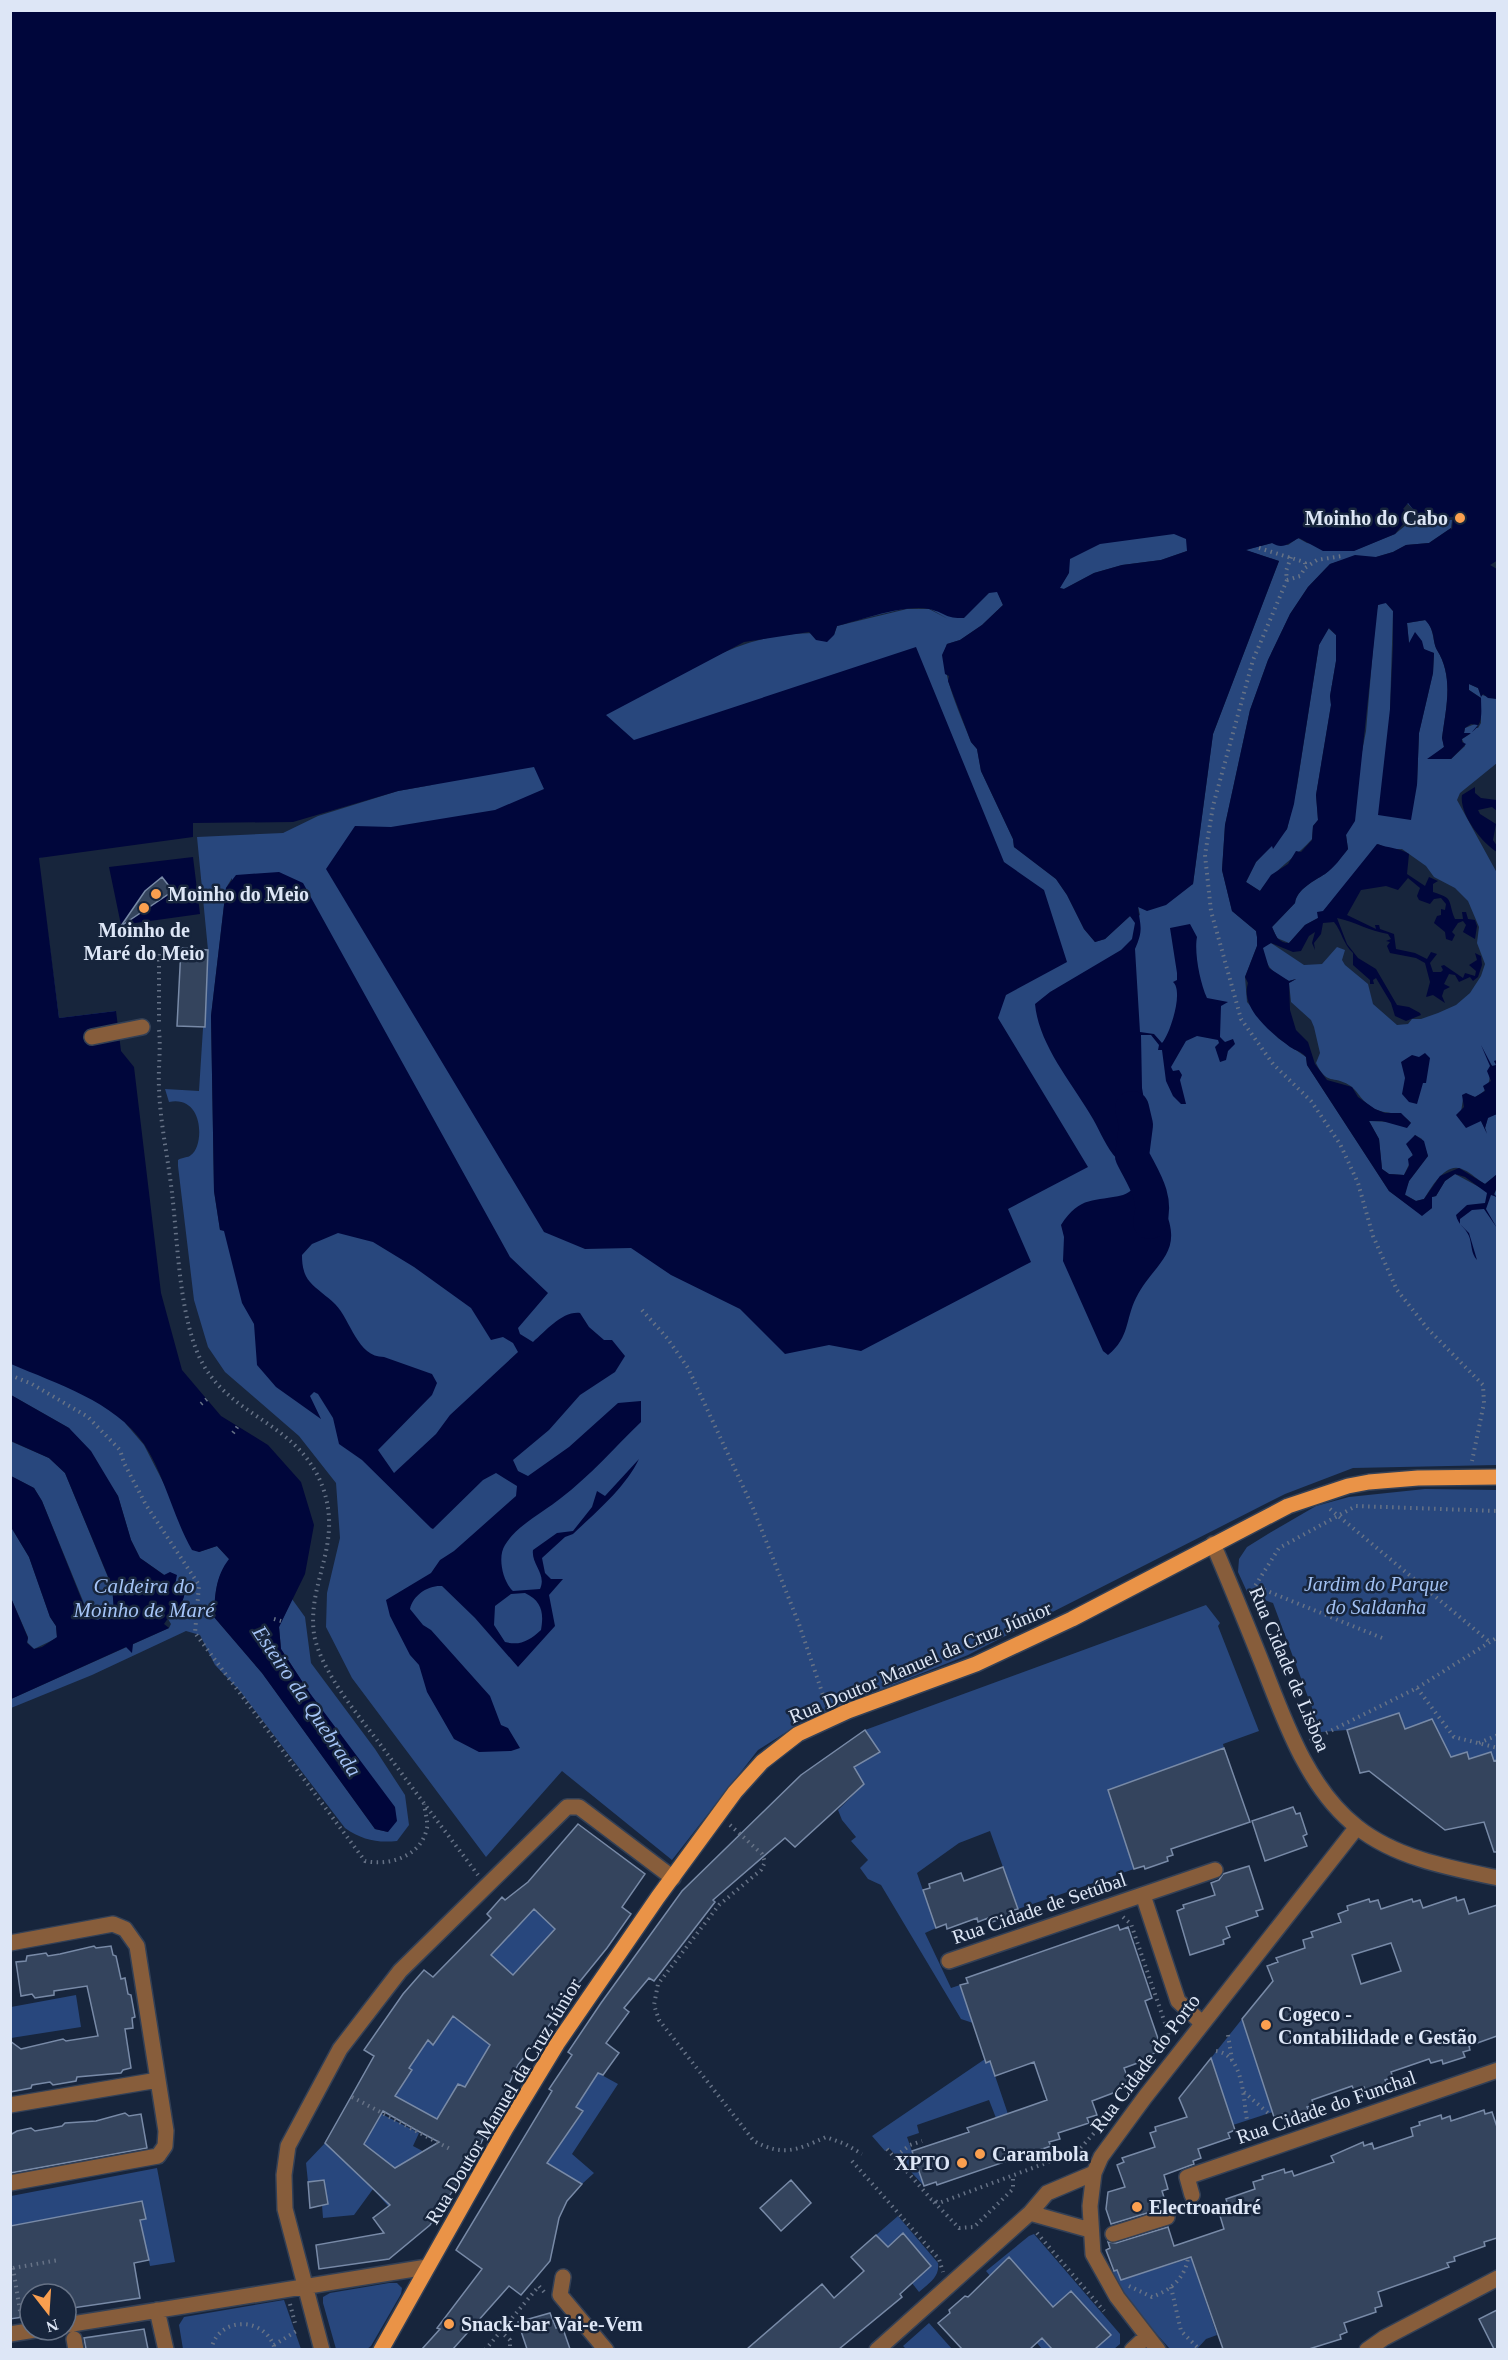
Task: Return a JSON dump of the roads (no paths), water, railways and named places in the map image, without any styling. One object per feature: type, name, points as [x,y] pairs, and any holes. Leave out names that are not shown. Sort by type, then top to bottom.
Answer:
[{"type":"main road","name":"Rua Doutor Manuel da Cruz Júnior","points":[[381,2349],[557,2044],[672,1878],[718,1815],[762,1762],[798,1734],[831,1719],[976,1664],[1072,1619],[1288,1506],[1312,1497],[1369,1482],[1497,1477]]},
{"type":"street","points":[[92,1037],[142,1027]]},
{"type":"street","name":"Rua Cidade de Lisboa","points":[[1213,1544],[1296,1748],[1320,1785],[1357,1827],[1400,1851],[1445,1867],[1497,1878]]},
{"type":"street","points":[[322,2349],[285,2209],[284,2175],[288,2145],[340,2049],[359,2022],[413,1958],[567,1808],[579,1807],[672,1878]]},
{"type":"street","name":"Rua Cidade do Porto","points":[[1158,2349],[1117,2298],[1093,2254],[1090,2229],[1094,2173],[1101,2157],[1202,2023],[1357,1827]]},
{"type":"street","name":"Rua Cidade de Setúbal","points":[[949,1961],[1215,1870]]},
{"type":"street","name":"Rua Cidade de Setúbal","points":[[1143,1895],[1178,2001],[1202,2023]]},
{"type":"street","points":[[10,1943],[113,1924],[125,1929],[137,1946],[166,2131],[165,2146],[158,2156],[10,2183]]},
{"type":"street","name":"Rua Cidade do Funchal","points":[[1192,2195],[1187,2177],[1497,2070]]},
{"type":"street","points":[[10,2105],[158,2080]]},
{"type":"street","points":[[877,2349],[1030,2213],[1047,2193],[1094,2173]]},
{"type":"street","points":[[1030,2213],[1090,2229]]},
{"type":"street","points":[[1113,2234],[1167,2217]]},
{"type":"street","points":[[78,2323],[427,2267]]},
{"type":"street","points":[[563,2277],[560,2295],[606,2349]]},
{"type":"street","points":[[1367,2349],[1497,2278]]},
{"type":"street","points":[[157,2310],[166,2349]]},
{"type":"street","points":[[1132,2349],[1147,2336]]},
{"type":"water","name":"Esteiro da Quebrada","points":[[11,11],[1497,11],[1498,560],[1490,565],[1497,569],[1497,699],[1488,698],[1483,694],[1481,697],[1478,688],[1469,684],[1469,690],[1481,698],[1481,717],[1478,725],[1471,724],[1465,728],[1464,733],[1471,733],[1462,739],[1462,742],[1466,744],[1451,759],[1427,759],[1444,747],[1442,738],[1447,704],[1446,671],[1432,632],[1425,620],[1407,623],[1409,643],[1415,632],[1422,641],[1424,649],[1434,653],[1433,673],[1419,733],[1417,785],[1411,820],[1378,815],[1390,709],[1393,611],[1386,603],[1378,605],[1355,821],[1346,835],[1348,849],[1331,869],[1302,890],[1295,903],[1272,927],[1280,940],[1289,943],[1305,925],[1318,918],[1317,912],[1323,911],[1377,844],[1409,854],[1407,874],[1425,886],[1429,877],[1438,881],[1433,884],[1433,892],[1448,899],[1455,919],[1463,919],[1462,912],[1466,912],[1468,919],[1475,920],[1477,926],[1475,939],[1463,932],[1466,925],[1463,921],[1458,923],[1452,932],[1455,935],[1452,941],[1446,939],[1445,932],[1434,923],[1437,916],[1441,915],[1441,909],[1445,910],[1446,904],[1441,898],[1434,899],[1430,904],[1419,900],[1417,896],[1420,888],[1408,878],[1398,890],[1386,886],[1361,890],[1347,915],[1376,929],[1375,925],[1379,925],[1380,929],[1394,934],[1396,949],[1415,953],[1427,959],[1431,952],[1437,954],[1430,963],[1433,972],[1441,972],[1443,970],[1441,966],[1444,965],[1463,978],[1465,973],[1475,976],[1476,971],[1469,965],[1477,960],[1475,953],[1481,956],[1482,965],[1478,977],[1473,981],[1470,977],[1459,982],[1455,975],[1449,974],[1444,984],[1450,987],[1444,990],[1442,996],[1445,1003],[1433,995],[1426,997],[1430,982],[1425,963],[1416,958],[1390,953],[1387,946],[1390,942],[1386,941],[1391,939],[1388,934],[1337,918],[1347,944],[1358,958],[1376,969],[1397,1005],[1409,1007],[1421,1015],[1406,1021],[1395,1016],[1391,1003],[1376,978],[1373,980],[1374,984],[1370,984],[1370,980],[1353,965],[1353,953],[1347,946],[1334,922],[1323,923],[1321,934],[1314,943],[1315,950],[1312,943],[1315,932],[1309,936],[1301,951],[1293,952],[1271,943],[1263,948],[1269,968],[1289,981],[1296,979],[1289,983],[1290,1010],[1296,1030],[1308,1042],[1315,1064],[1327,1080],[1352,1087],[1358,1097],[1375,1109],[1385,1113],[1401,1113],[1411,1123],[1407,1128],[1382,1121],[1369,1121],[1379,1139],[1382,1169],[1389,1174],[1404,1175],[1409,1166],[1408,1159],[1413,1155],[1406,1144],[1415,1135],[1424,1141],[1428,1156],[1409,1181],[1405,1195],[1416,1201],[1424,1199],[1440,1176],[1459,1168],[1485,1184],[1496,1175],[1497,1161],[1497,1187],[1494,1194],[1497,1197],[1491,1195],[1486,1209],[1497,1228],[1484,1209],[1472,1210],[1460,1219],[1460,1224],[1458,1221],[1456,1215],[1467,1205],[1485,1203],[1487,1193],[1465,1177],[1455,1174],[1445,1181],[1436,1196],[1432,1197],[1432,1208],[1422,1216],[1389,1191],[1307,1065],[1306,1057],[1274,1034],[1252,1010],[1248,1001],[1248,983],[1245,977],[1257,946],[1256,931],[1232,911],[1222,870],[1225,825],[1250,710],[1268,660],[1290,614],[1308,587],[1330,564],[1355,555],[1376,557],[1406,545],[1429,543],[1451,528],[1452,530],[1453,517],[1421,519],[1408,503],[1403,509],[1411,514],[1395,534],[1354,551],[1323,551],[1299,538],[1283,546],[1272,543],[1246,550],[1279,561],[1213,734],[1193,884],[1166,905],[1147,911],[1138,907],[1140,932],[1135,949],[1140,1032],[1154,1034],[1162,1043],[1169,1031],[1175,1013],[1177,994],[1173,982],[1177,980],[1177,973],[1170,928],[1190,924],[1197,937],[1198,967],[1207,998],[1228,1002],[1221,1006],[1220,1037],[1225,1042],[1233,1039],[1235,1044],[1228,1051],[1226,1060],[1220,1062],[1215,1047],[1219,1043],[1218,1040],[1197,1036],[1186,1041],[1171,1067],[1173,1071],[1179,1070],[1182,1075],[1180,1080],[1186,1104],[1181,1104],[1173,1096],[1166,1081],[1162,1050],[1158,1050],[1159,1045],[1151,1035],[1141,1035],[1142,1088],[1149,1129],[1144,1148],[1138,1155],[1127,1152],[1126,1145],[1120,1143],[1116,1149],[1117,1159],[1110,1150],[1050,1050],[1038,1020],[1035,1004],[1050,992],[1121,950],[1132,939],[1135,923],[1130,916],[1105,939],[1095,942],[1084,929],[1056,879],[1014,847],[1013,839],[981,771],[977,749],[971,742],[948,681],[949,676],[945,674],[942,655],[947,644],[960,640],[982,625],[1003,605],[997,592],[989,593],[964,618],[929,609],[908,609],[883,613],[837,626],[834,635],[827,642],[816,640],[809,632],[744,642],[606,715],[634,740],[916,647],[1004,862],[1044,890],[1067,962],[1006,995],[998,1018],[1088,1167],[1008,1209],[1031,1262],[861,1351],[829,1345],[785,1354],[740,1309],[671,1275],[631,1248],[585,1249],[544,1232],[326,869],[355,826],[391,827],[495,810],[544,789],[534,767],[398,791],[293,822],[193,823],[193,837],[39,858],[59,1018],[116,1011],[121,1051],[134,1067],[161,1293],[182,1370],[221,1416],[268,1445],[301,1482],[314,1525],[305,1574],[279,1627],[281,1649],[309,1692],[395,1807],[397,1821],[388,1832],[375,1829],[262,1673],[214,1617],[218,1580],[229,1559],[217,1546],[199,1552],[192,1550],[179,1524],[158,1469],[144,1444],[117,1416],[84,1395],[11,1364]],"holes":[[[1174,534],[1186,539],[1187,551],[1161,560],[1122,565],[1094,573],[1064,589],[1060,588],[1069,573],[1070,559],[1100,544]],[[1329,628],[1336,635],[1336,661],[1316,795],[1318,820],[1313,826],[1312,840],[1301,852],[1296,851],[1288,864],[1271,875],[1260,891],[1246,882],[1256,862],[1272,846],[1273,849],[1287,829],[1294,804],[1319,645]]]},
{"type":"water","points":[[1475,787],[1475,793],[1481,798],[1497,800],[1497,811],[1492,807],[1478,810],[1480,814],[1496,824],[1493,840],[1497,846],[1497,852],[1479,835],[1464,811],[1462,795]]},
{"type":"water","points":[[193,857],[200,914],[121,925],[109,867]]},
{"type":"water","points":[[279,872],[303,883],[510,1257],[548,1293],[518,1328],[520,1334],[533,1342],[561,1318],[580,1313],[589,1327],[604,1340],[612,1340],[625,1356],[615,1372],[580,1395],[549,1430],[513,1460],[518,1471],[528,1476],[569,1447],[618,1403],[641,1401],[641,1422],[582,1480],[516,1531],[505,1545],[501,1562],[509,1587],[513,1591],[540,1589],[542,1579],[534,1560],[533,1550],[557,1533],[573,1531],[592,1507],[597,1491],[605,1496],[639,1459],[626,1480],[609,1499],[573,1534],[565,1537],[542,1558],[545,1573],[551,1579],[563,1579],[549,1595],[555,1626],[518,1667],[475,1618],[442,1586],[432,1587],[422,1592],[414,1599],[410,1609],[490,1696],[501,1725],[508,1728],[520,1748],[511,1751],[479,1752],[454,1739],[427,1692],[419,1665],[410,1655],[390,1616],[386,1600],[431,1573],[440,1560],[454,1551],[516,1496],[517,1486],[496,1473],[483,1480],[433,1529],[362,1460],[339,1444],[333,1418],[318,1394],[314,1392],[310,1396],[321,1419],[276,1387],[257,1365],[254,1324],[242,1303],[224,1231],[220,1230],[214,1191],[211,1016],[226,888],[236,875]],"holes":[[[338,1233],[373,1242],[414,1267],[471,1308],[491,1340],[503,1337],[513,1343],[518,1352],[450,1415],[436,1434],[394,1473],[378,1450],[432,1395],[437,1383],[432,1374],[367,1351],[355,1336],[341,1311],[308,1279],[303,1269],[302,1255],[312,1244]],[[525,1593],[531,1596],[540,1608],[541,1630],[524,1642],[505,1642],[494,1625],[495,1606],[511,1594]]]},
{"type":"water","points":[[1481,1045],[1492,1066],[1496,1065],[1494,1061],[1497,1060],[1497,1114],[1488,1118],[1485,1128],[1487,1134],[1481,1121],[1466,1128],[1456,1115],[1464,1107],[1462,1095],[1466,1093],[1475,1097],[1485,1091],[1483,1086],[1491,1081],[1487,1071],[1490,1066]]},
{"type":"water","points":[[1425,1053],[1430,1058],[1426,1083],[1423,1083],[1417,1104],[1409,1102],[1402,1094],[1405,1078],[1401,1062],[1412,1055],[1419,1057]]},
{"type":"water","points":[[1146,1176],[1156,1191],[1170,1224],[1169,1247],[1136,1298],[1124,1335],[1108,1355],[1103,1351],[1063,1261],[1064,1237],[1061,1225],[1068,1215],[1082,1204],[1126,1194]]},
{"type":"water","points":[[1466,1230],[1469,1233],[1477,1260],[1473,1252]]},
{"type":"water","name":"Caldeira do Moinho de Maré","points":[[11,1395],[69,1428],[91,1451],[118,1496],[131,1540],[140,1558],[164,1575],[170,1572],[177,1575],[175,1585],[183,1588],[185,1593],[181,1606],[175,1608],[164,1624],[169,1628],[133,1644],[132,1653],[126,1647],[11,1699],[11,1598],[28,1638],[27,1643],[34,1649],[42,1647],[57,1637],[56,1626],[50,1617],[29,1557],[11,1527],[11,1476],[34,1488],[42,1501],[89,1618],[98,1620],[114,1610],[112,1586],[65,1473],[49,1458],[11,1441]]},
{"type":"waterway","points":[[1132,1108],[1136,1125],[1132,1156],[1150,1196],[1152,1204],[1150,1222]]},
{"type":"place","name":"Moinho do Cabo","points":[[1460,518]]},
{"type":"place","name":"Moinho do Meio","points":[[156,894]]},
{"type":"place","name":"Moinho de Maré do Meio","points":[[144,908]]},
{"type":"place","name":"Cogeco - Contabilidade e Gestão","points":[[1266,2025]]},
{"type":"place","name":"Carambola","points":[[980,2154]]},
{"type":"place","name":"XPTO","points":[[962,2163]]},
{"type":"place","name":"Electroandré","points":[[1137,2207]]},
{"type":"place","name":"Snack-bar Vai-e-Vem","points":[[449,2324]]},
{"type":"park label","name":"Jardim do Parque do Saldanha","points":[[1376,1596]]}]
